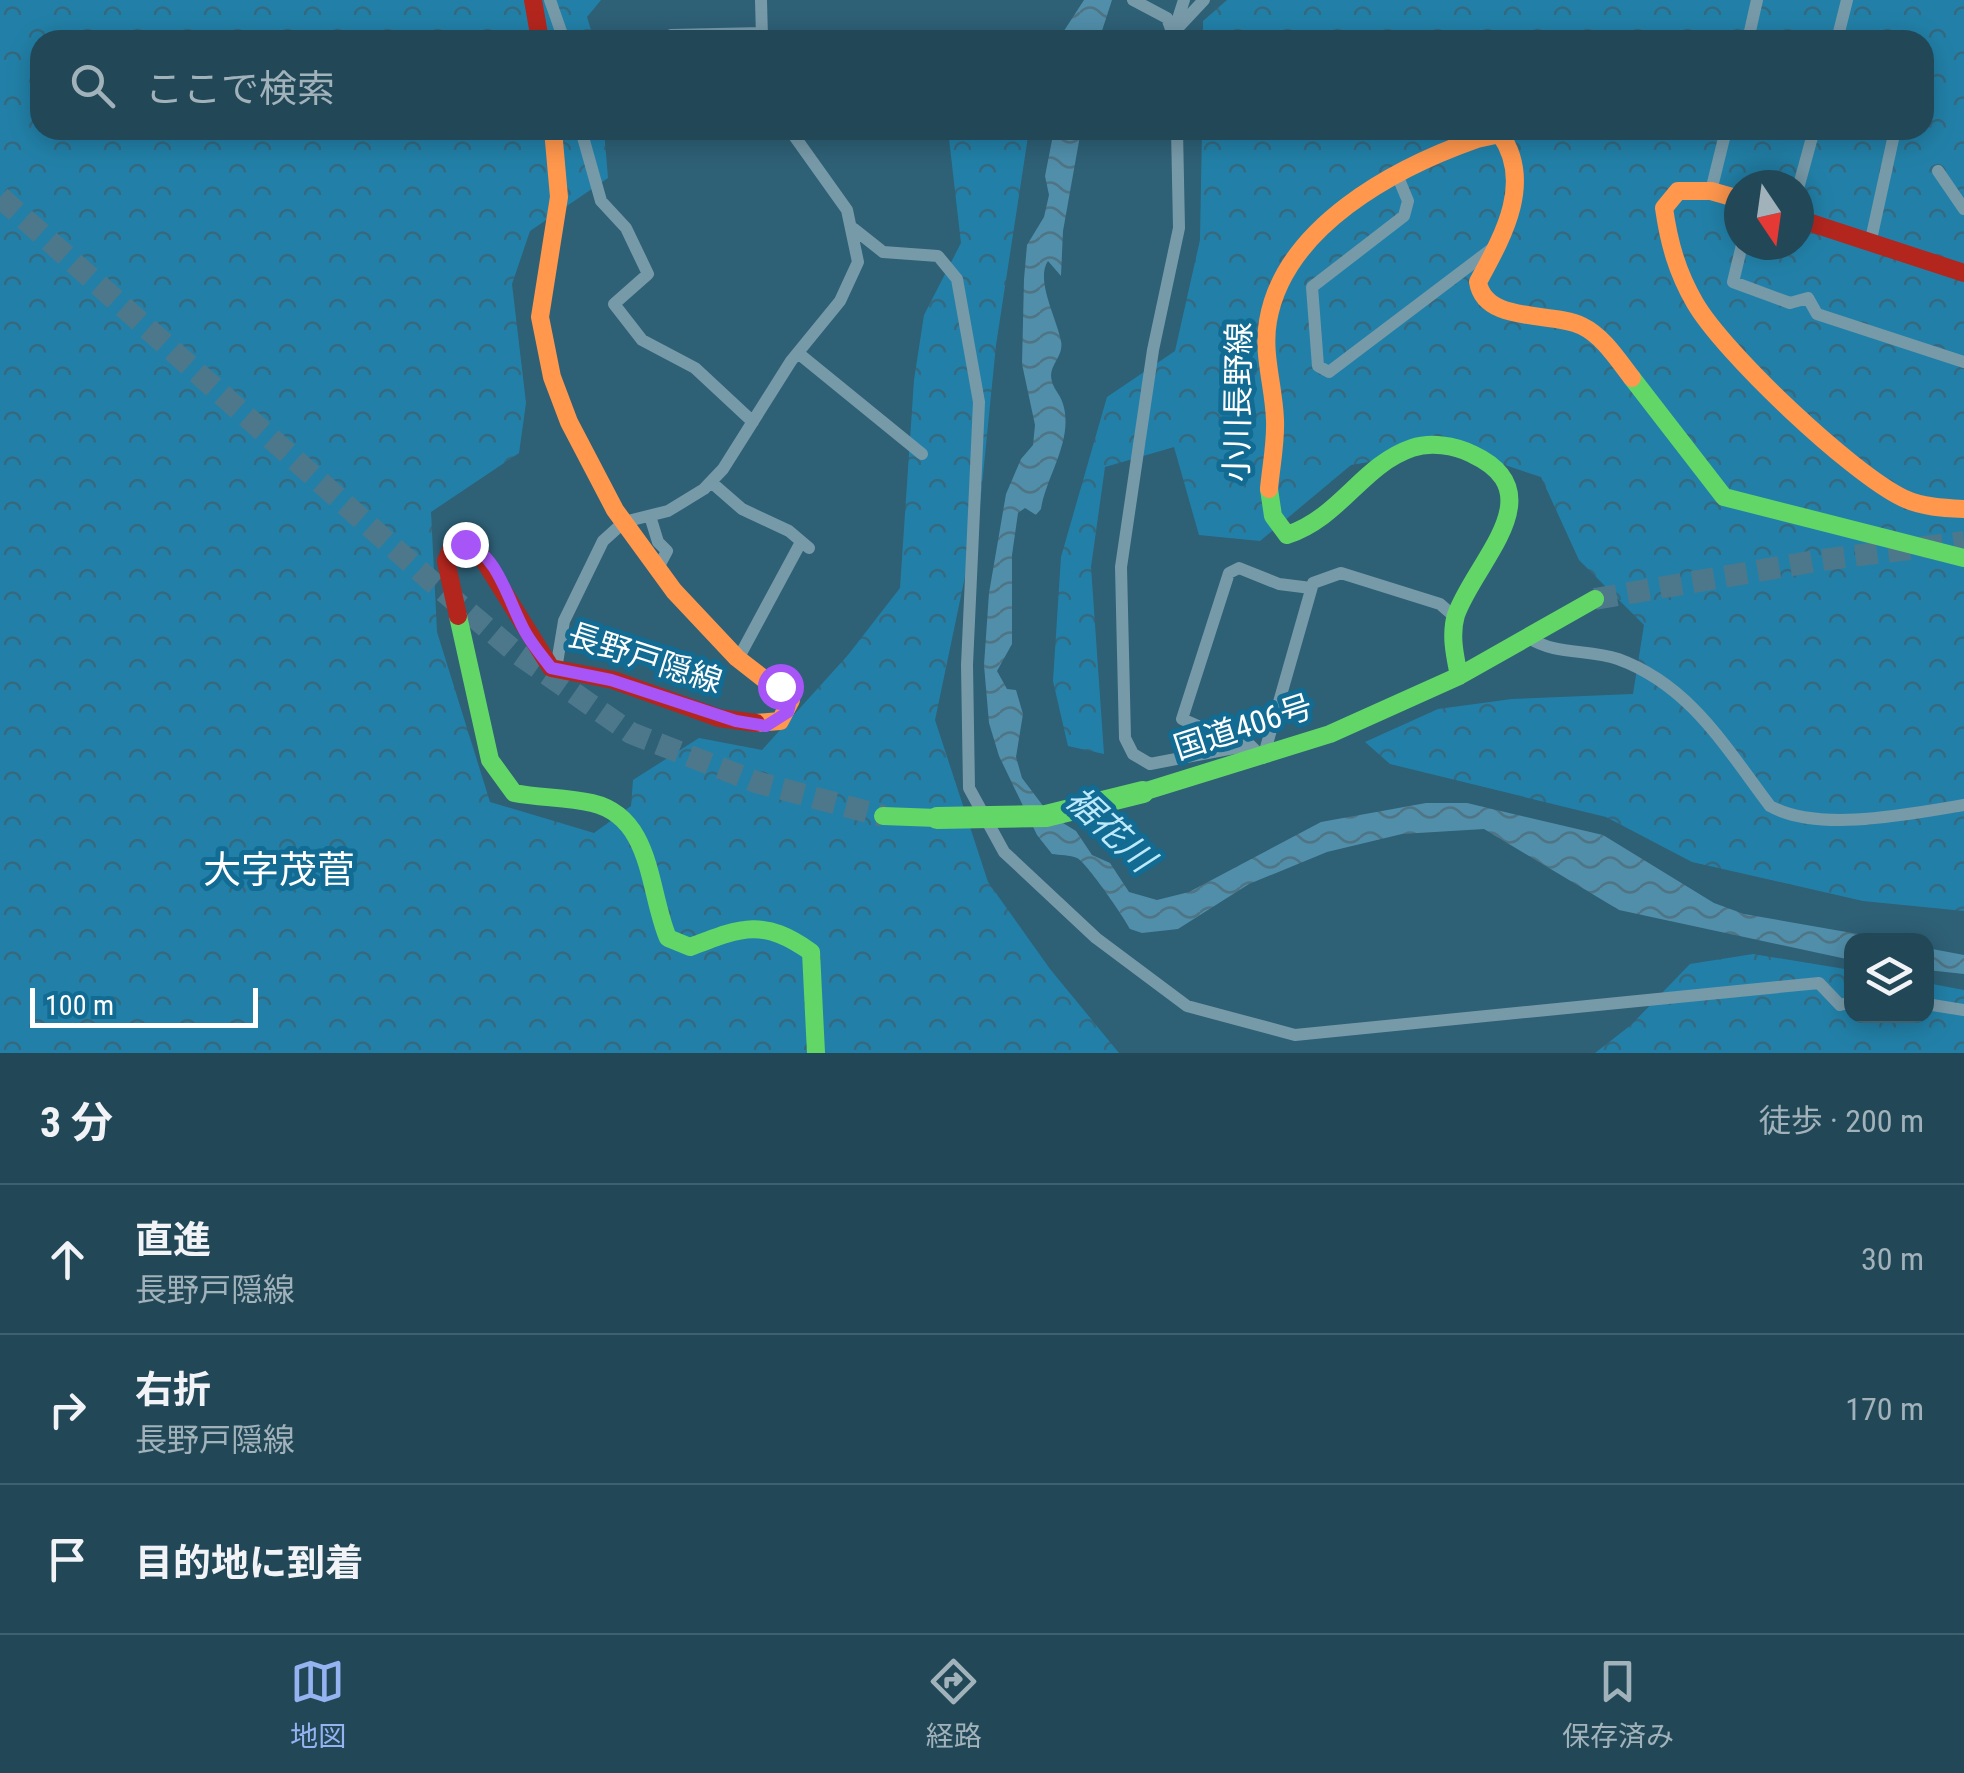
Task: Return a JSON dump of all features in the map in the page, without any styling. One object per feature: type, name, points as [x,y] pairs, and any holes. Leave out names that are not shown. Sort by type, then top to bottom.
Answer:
[{"type":"main road","points":[[533,0],[538,30]]},
{"type":"main road","name":"長野戸隠線","points":[[554,140],[558,204],[538,293],[542,336],[578,440],[624,522],[658,568],[738,658],[780,686],[791,700],[780,721],[766,726],[736,721],[611,680],[556,669],[527,636],[492,568],[475,546],[465,544],[451,549],[446,561],[490,760],[514,793],[609,808],[635,831],[658,919],[668,938],[690,948],[739,928],[775,927],[811,952],[816,1053]]},
{"type":"main road","name":"小川長野線","points":[[1458,676],[1452,642],[1456,617],[1468,588],[1504,532],[1512,503],[1504,479],[1488,459],[1434,444],[1409,449],[1357,488],[1338,513],[1307,531],[1288,536],[1279,530],[1268,505],[1276,417],[1267,324],[1276,290],[1300,246],[1318,226],[1346,203],[1466,140]]},
{"type":"main road","name":"小川長野線","points":[[1506,140],[1515,149],[1518,169],[1512,203],[1478,282],[1480,294],[1506,312],[1582,326],[1608,347],[1724,497],[1935,554],[1964,558]]},
{"type":"main road","points":[[1724,195],[1678,191],[1664,208],[1666,245],[1681,282],[1718,337],[1824,436],[1902,498],[1932,508],[1964,509]]},
{"type":"main road","points":[[1814,224],[1964,273]]},
{"type":"main road","name":"国道406号","points":[[882,816],[1046,816],[1263,758],[1346,728],[1458,676],[1596,599]]},
{"type":"street","points":[[550,0],[560,30]]},
{"type":"street","points":[[761,0],[762,30]]},
{"type":"street","points":[[1133,0],[1167,18],[1172,30]]},
{"type":"street","points":[[1176,30],[1184,0]]},
{"type":"street","points":[[1180,30],[1204,0]]},
{"type":"street","points":[[1750,30],[1757,0]]},
{"type":"street","points":[[1840,30],[1847,0]]},
{"type":"street","points":[[584,140],[601,201],[626,228],[648,274],[614,304],[642,340],[695,368],[753,422]]},
{"type":"street","points":[[556,669],[564,621],[603,541],[624,522],[668,511],[711,482],[846,288],[858,262],[854,228],[832,186],[798,140]]},
{"type":"street","points":[[1177,140],[1180,228],[1153,350],[1121,568],[1125,738],[1134,754],[1150,764],[1250,745],[1263,758],[1313,583],[1341,573],[1440,604],[1456,617]]},
{"type":"street","points":[[1711,191],[1724,140]]},
{"type":"street","points":[[1803,170],[1811,140]]},
{"type":"street","points":[[1870,244],[1894,140]]},
{"type":"street","points":[[1938,171],[1964,209]]},
{"type":"street","points":[[1398,177],[1408,201],[1404,216],[1312,287],[1318,366],[1329,372],[1495,247]]},
{"type":"street","points":[[854,228],[883,252],[938,256],[958,279],[960,315],[979,402],[967,665],[969,788],[1004,852],[1096,938],[1187,1006],[1294,1035],[1820,983],[1840,1004],[1844,1003]]},
{"type":"street","points":[[1739,260],[1734,282],[1790,302],[1808,298],[1817,314],[1964,362]]},
{"type":"street","points":[[798,352],[922,454]]},
{"type":"street","points":[[711,482],[742,509],[805,545],[738,658]]},
{"type":"street","points":[[650,516],[658,542],[667,551],[658,568]]},
{"type":"street","points":[[1241,745],[1182,719],[1229,572],[1239,568],[1279,584],[1311,588]]},
{"type":"street","points":[[1529,638],[1544,648],[1596,652],[1672,686],[1770,806],[1790,818],[1859,818],[1964,805]]},
{"type":"street","points":[[1934,1005],[1964,1010]]},
{"type":"green space","points":[[0,0],[601,0],[587,17],[591,30],[30,30],[30,140],[605,140],[608,178],[530,231],[512,284],[526,403],[519,453],[431,512],[437,632],[490,802],[594,833],[631,806],[633,780],[699,738],[762,750],[848,655],[900,588],[914,380],[924,315],[961,243],[949,140],[1027,140],[996,345],[980,505],[935,720],[988,882],[1050,969],[1119,1053],[0,1053]]},
{"type":"green space","points":[[1227,0],[1964,0],[1964,911],[1863,901],[1692,862],[1606,817],[1390,764],[1365,742],[1438,709],[1512,699],[1633,694],[1644,625],[1579,560],[1541,477],[1453,448],[1351,465],[1260,541],[1199,535],[1174,447],[1105,467],[1091,567],[1104,754],[1068,746],[1053,681],[1061,557],[1107,397],[1175,351],[1200,240],[1202,140],[1934,140],[1934,30],[1203,30],[1203,21]]},
{"type":"green space","points":[[1753,954],[1844,969],[1844,1023],[1934,1023],[1934,984],[1964,990],[1964,1053],[1595,1053],[1631,1025],[1690,964]]},
{"type":"water","points":[[1084,0],[1112,0],[1102,30],[1064,30]]},
{"type":"water","points":[[1052,140],[1079,140],[1063,231],[1061,276],[1048,261],[1044,278],[1061,341],[1051,376],[1063,404],[1065,431],[1041,509],[1036,515],[1025,508],[1018,513],[1012,555],[1012,644],[997,671],[1007,689],[1016,690],[1023,714],[1016,757],[1022,778],[1050,815],[1076,831],[1092,855],[1110,863],[1129,892],[1157,900],[1189,892],[1321,822],[1426,803],[1467,803],[1603,835],[1714,903],[1744,914],[1852,933],[1844,933],[1844,958],[1619,910],[1484,829],[1402,834],[1327,852],[1249,884],[1178,929],[1142,933],[1130,929],[1082,862],[1052,854],[1037,835],[999,756],[989,723],[984,665],[989,593],[1006,494],[1021,459],[1033,445],[1035,425],[1022,364],[1027,245],[1044,217],[1049,195],[1045,176]]},
{"type":"water","points":[[1934,949],[1964,955],[1964,974],[1934,971]]},
{"type":"tunnel","points":[[0,197],[518,654],[631,733],[756,782],[883,816]]},
{"type":"tunnel","points":[[1595,599],[1821,560],[1964,542]]},
{"type":"traffic: fast","points":[[1632,378],[1724,497],[1964,558]]},
{"type":"traffic: fast","points":[[1269,489],[1273,516],[1287,535],[1322,516],[1379,466],[1412,448],[1458,448],[1496,470],[1508,488],[1509,508],[1503,529],[1456,615],[1453,638],[1459,676]]},
{"type":"traffic: fast","points":[[1143,792],[1330,734],[1459,676],[1595,599]]},
{"type":"traffic: fast","points":[[458,616],[490,760],[514,793],[592,803],[627,823],[645,858],[668,938],[690,947],[738,931],[765,930],[811,952],[816,1053]]},
{"type":"traffic: fast","points":[[937,818],[1046,816],[1143,792]]},
{"type":"traffic: fast","points":[[883,816],[937,818]]},
{"type":"traffic: slow","points":[[554,140],[559,197],[540,317],[552,377],[569,422],[615,510],[674,591],[737,658],[791,700],[780,721],[756,723]]},
{"type":"traffic: slow","points":[[1269,489],[1275,420],[1267,333],[1278,287],[1296,257],[1347,206],[1412,166],[1474,140]]},
{"type":"traffic: slow","points":[[1503,140],[1510,152],[1515,190],[1505,228],[1478,282],[1483,295],[1506,310],[1590,330],[1632,378]]},
{"type":"traffic: slow","points":[[1724,195],[1678,191],[1664,208],[1679,269],[1710,325],[1790,410],[1880,484],[1918,503],[1964,509]]},
{"type":"traffic: jam","points":[[533,0],[538,30]]},
{"type":"traffic: jam","points":[[1814,224],[1964,273]]},
{"type":"traffic: jam","points":[[458,616],[446,561],[451,549],[465,543],[475,546],[551,668],[613,680],[719,718],[756,723]]},
{"type":"district","name":"大字茂菅","points":[[279,870]]},
{"type":"route","points":[[465,544],[475,546],[492,568],[527,636],[551,668],[611,680],[736,721],[766,726],[780,721],[788,712],[791,700],[780,686]]},
{"type":"water label","name":"裾花川","points":[[1110,829]]}]
